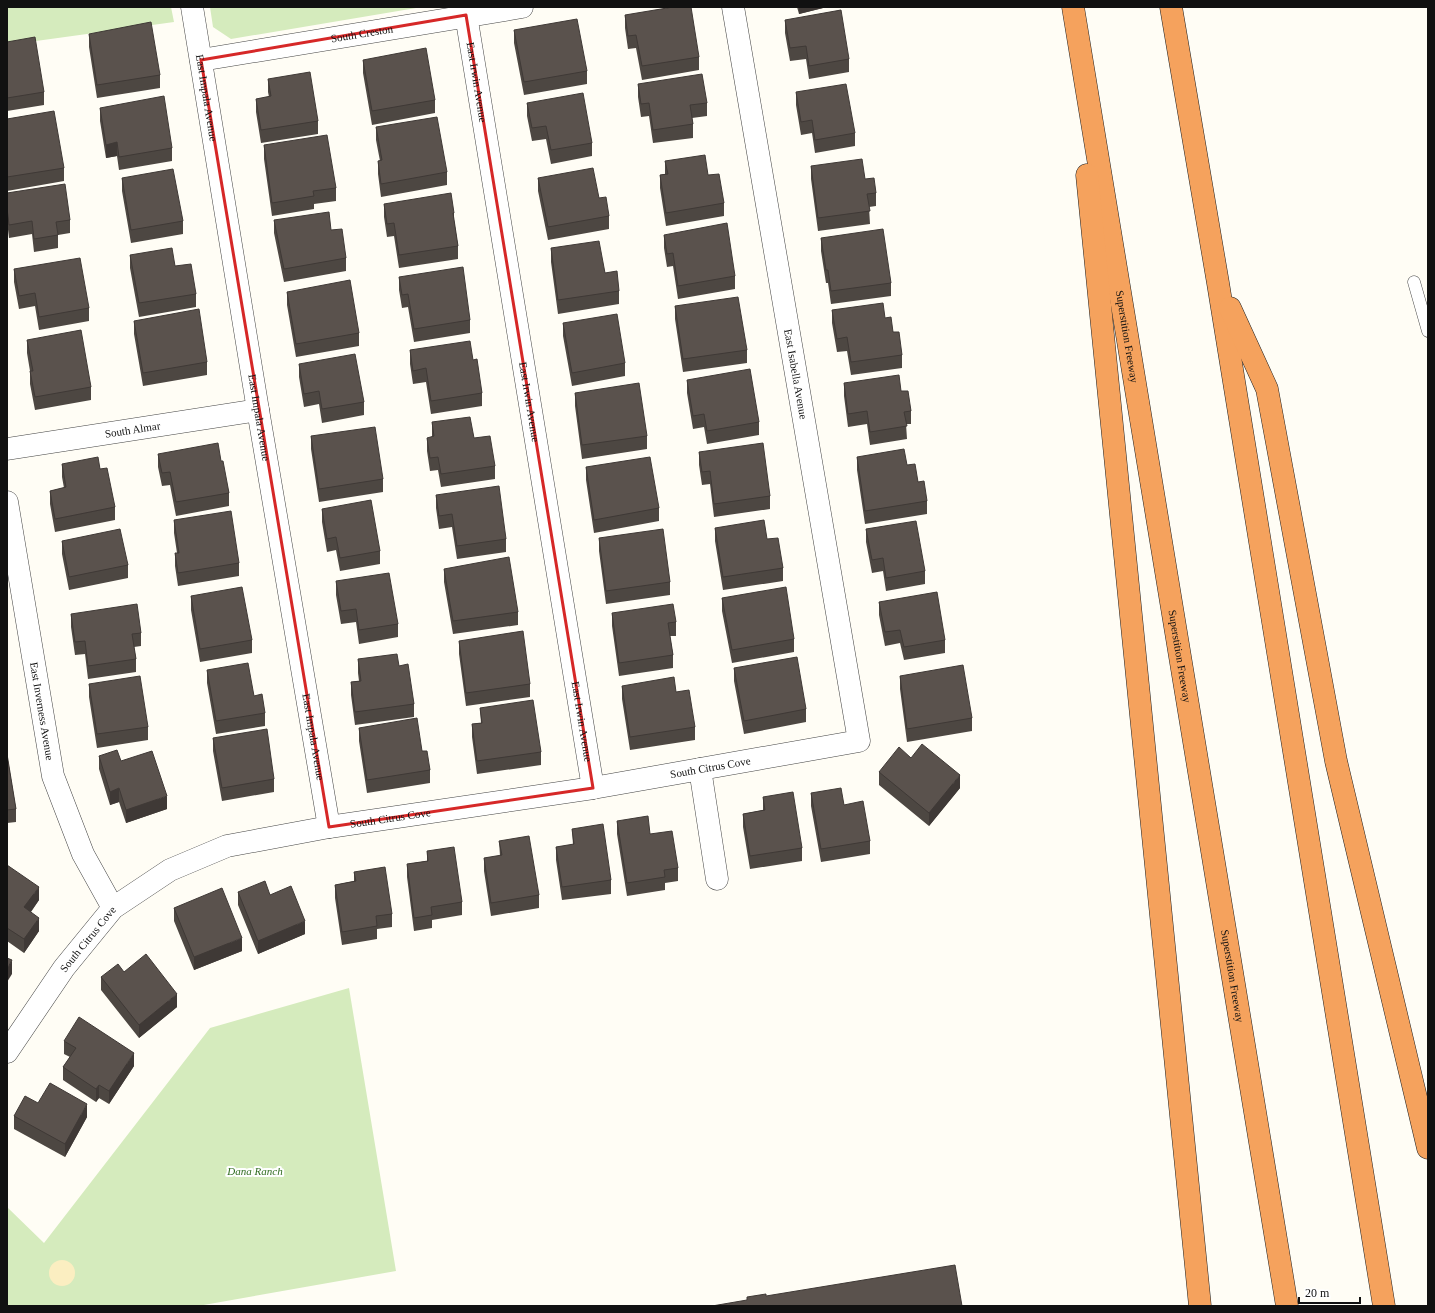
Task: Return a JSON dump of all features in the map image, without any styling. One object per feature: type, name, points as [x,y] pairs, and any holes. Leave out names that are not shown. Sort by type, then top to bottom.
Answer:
[{"type":"highway","points":[[1072,7],[1200,1306]]},
{"type":"highway","name":"Superstition Freeway","points":[[1072,7],[1287,1306]]},
{"type":"highway","points":[[1171,7],[1218,283],[1384,1306]]},
{"type":"highway","points":[[1218,283],[1267,389],[1336,761],[1428,1148]]},
{"type":"street","name":"East Impala Avenue","points":[[192,7],[258,410],[329,827]]},
{"type":"street","name":"South Creston","points":[[201,60],[466,15],[522,7]]},
{"type":"street","name":"East Isabella Avenue","points":[[733,7],[859,741]]},
{"type":"street","name":"East Irwin Avenue","points":[[466,15],[594,788]]},
{"type":"street","name":"South Almar","points":[[7,449],[258,410]]},
{"type":"street","name":"East Inverness Avenue","points":[[7,502],[53,776],[83,854],[113,908]]},
{"type":"street","name":"South Citrus Cove","points":[[7,1052],[64,968],[113,908],[170,870],[227,846],[329,827],[594,788],[859,741]]},
{"type":"street","points":[[700,769],[717,879]]},
{"type":"lane","points":[[1414,282],[1428,331]]},
{"type":"highlighted area","points":[[466,15],[593,788],[329,827],[201,60]]},
{"type":"green space","points":[[7,7],[171,7],[174,22],[7,45]]},
{"type":"green space","points":[[210,7],[422,7],[231,39],[213,27]]},
{"type":"green space","name":"Dana Ranch","points":[[349,988],[396,1271],[198,1306],[7,1306],[7,1207],[44,1243],[210,1028]]},
{"type":"sand","points":[[62,1260],[71,1264],[75,1273],[71,1282],[62,1286],[53,1282],[49,1273],[53,1264]]},
{"type":"building","points":[[673,7],[691,7],[699,57],[642,66],[636,35],[628,36],[625,15]]},
{"type":"building","points":[[841,10],[849,59],[809,66],[806,46],[790,48],[785,20]]},
{"type":"building","points":[[577,19],[587,71],[524,82],[514,30]]},
{"type":"building","points":[[151,22],[160,75],[97,85],[89,34]]},
{"type":"building","points":[[35,37],[44,92],[7,98],[7,42]]},
{"type":"building","points":[[426,48],[435,100],[372,111],[363,60]]},
{"type":"building","points":[[310,72],[318,121],[261,130],[256,99],[271,96],[268,79]]},
{"type":"building","points":[[702,74],[707,103],[690,105],[693,124],[653,130],[649,103],[641,104],[638,84]]},
{"type":"building","points":[[846,84],[855,133],[815,140],[812,120],[801,122],[796,92]]},
{"type":"building","points":[[583,93],[592,143],[551,150],[546,126],[532,128],[527,103]]},
{"type":"building","points":[[164,96],[172,148],[119,157],[117,142],[106,145],[100,108]]},
{"type":"building","points":[[54,111],[64,168],[7,177],[7,119]]},
{"type":"building","points":[[437,117],[447,172],[381,184],[378,161],[382,160],[376,127]]},
{"type":"building","points":[[327,135],[336,188],[313,191],[314,196],[272,203],[264,145]]},
{"type":"building","points":[[705,155],[708,175],[719,174],[724,203],[666,213],[660,175],[668,174],[665,161]]},
{"type":"building","points":[[862,159],[865,179],[874,178],[876,193],[867,194],[870,211],[818,218],[811,166]]},
{"type":"building","points":[[593,168],[599,198],[606,197],[609,216],[548,227],[538,178]]},
{"type":"building","points":[[173,169],[183,221],[131,230],[122,178]]},
{"type":"building","points":[[65,184],[70,220],[56,222],[58,235],[34,239],[32,221],[9,225],[7,193]]},
{"type":"building","points":[[451,193],[458,246],[399,255],[394,223],[387,224],[384,204]]},
{"type":"building","points":[[329,212],[331,230],[342,229],[346,258],[284,269],[274,220]]},
{"type":"building","points":[[727,223],[735,276],[678,286],[673,253],[667,254],[664,235]]},
{"type":"building","points":[[883,229],[891,283],[831,291],[821,238]]},
{"type":"building","points":[[599,241],[605,273],[617,271],[619,291],[558,300],[551,248]]},
{"type":"building","points":[[172,248],[175,266],[191,264],[196,294],[139,303],[130,255]]},
{"type":"building","points":[[80,258],[89,308],[39,317],[35,293],[19,296],[14,269]]},
{"type":"building","points":[[463,267],[470,320],[414,329],[408,294],[402,295],[399,277]]},
{"type":"building","points":[[350,280],[359,333],[296,344],[287,292]]},
{"type":"building","points":[[738,297],[747,350],[683,359],[675,306]]},
{"type":"building","points":[[883,303],[885,318],[891,317],[893,332],[899,332],[902,355],[851,362],[847,337],[837,339],[832,310]]},
{"type":"building","points":[[199,309],[207,362],[143,373],[134,321]]},
{"type":"building","points":[[617,314],[625,363],[572,373],[563,323]]},
{"type":"building","points":[[81,330],[91,387],[35,397],[30,371],[33,371],[27,340]]},
{"type":"building","points":[[470,341],[473,360],[477,359],[482,393],[431,401],[426,368],[413,371],[410,350]]},
{"type":"building","points":[[355,354],[364,402],[322,409],[319,391],[304,394],[299,364]]},
{"type":"building","points":[[750,369],[759,422],[707,431],[704,414],[693,416],[687,380]]},
{"type":"building","points":[[899,375],[901,391],[908,391],[911,411],[904,412],[907,426],[870,432],[867,411],[848,414],[844,383]]},
{"type":"building","points":[[639,383],[647,436],[582,445],[575,393]]},
{"type":"building","points":[[470,417],[474,438],[490,436],[495,466],[441,474],[438,457],[430,458],[427,438],[434,436],[432,422]]},
{"type":"building","points":[[375,427],[383,479],[319,489],[311,436]]},
{"type":"building","points":[[218,443],[229,493],[176,502],[170,472],[162,473],[158,454]]},
{"type":"building","points":[[763,443],[770,496],[714,504],[710,471],[702,472],[699,452]]},
{"type":"building","points":[[904,449],[907,465],[915,464],[918,482],[924,481],[927,501],[865,511],[857,457]]},
{"type":"building","points":[[98,457],[100,469],[107,468],[115,507],[55,519],[50,491],[66,487],[62,464]]},
{"type":"building","points":[[650,457],[659,508],[594,520],[586,467]]},
{"type":"building","points":[[499,486],[506,539],[457,546],[452,514],[439,516],[436,495]]},
{"type":"building","points":[[371,500],[380,551],[340,558],[336,537],[327,539],[322,509]]},
{"type":"building","points":[[231,511],[239,563],[178,573],[175,553],[179,553],[174,520]]},
{"type":"building","points":[[764,520],[767,539],[778,538],[783,568],[723,577],[715,528]]},
{"type":"building","points":[[916,521],[925,571],[886,578],[883,558],[872,560],[866,529]]},
{"type":"building","points":[[120,529],[128,565],[69,577],[62,541]]},
{"type":"building","points":[[663,529],[670,582],[606,591],[599,538]]},
{"type":"building","points":[[509,557],[518,612],[453,621],[444,569]]},
{"type":"building","points":[[389,573],[398,624],[359,630],[356,609],[341,611],[336,581]]},
{"type":"building","points":[[242,587],[252,640],[200,649],[191,596]]},
{"type":"building","points":[[786,587],[794,639],[732,650],[722,598]]},
{"type":"building","points":[[937,592],[945,640],[904,647],[900,630],[885,632],[879,602]]},
{"type":"building","points":[[137,604],[141,633],[132,634],[136,659],[88,666],[85,641],[75,642],[71,614]]},
{"type":"building","points":[[673,604],[676,622],[668,623],[673,655],[619,663],[612,613]]},
{"type":"building","points":[[523,631],[530,684],[466,693],[459,641]]},
{"type":"building","points":[[397,654],[399,666],[408,664],[414,704],[355,712],[351,682],[361,681],[358,659]]},
{"type":"building","points":[[797,657],[806,709],[744,721],[734,668]]},
{"type":"building","points":[[248,663],[254,696],[262,694],[265,713],[216,721],[207,670]]},
{"type":"building","points":[[963,665],[972,718],[907,729],[900,676]]},
{"type":"building","points":[[140,676],[148,727],[97,734],[89,684]]},
{"type":"building","points":[[674,677],[676,692],[689,690],[695,727],[630,737],[622,686]]},
{"type":"building","points":[[533,700],[541,752],[477,761],[472,724],[482,723],[480,708]]},
{"type":"building","points":[[417,718],[422,751],[427,751],[430,770],[367,780],[359,728]]},
{"type":"building","points":[[267,729],[274,779],[222,788],[213,738]]},
{"type":"building","points":[[922,744],[960,775],[929,813],[879,772],[899,747],[911,758]]},
{"type":"building","points":[[117,750],[121,761],[152,751],[167,796],[126,810],[119,788],[110,792],[99,756]]},
{"type":"building","points":[[7,754],[16,809],[7,810]]},
{"type":"building","points":[[841,788],[844,805],[863,801],[870,841],[821,849],[811,793]]},
{"type":"building","points":[[793,792],[802,848],[750,856],[743,814],[765,810],[763,797]]},
{"type":"building","points":[[648,816],[650,834],[672,831],[678,868],[664,870],[665,877],[627,883],[617,821]]},
{"type":"building","points":[[603,824],[611,880],[562,887],[556,847],[574,844],[572,829]]},
{"type":"building","points":[[529,836],[539,895],[491,903],[484,858],[502,855],[499,841]]},
{"type":"building","points":[[454,847],[462,902],[431,907],[432,915],[414,918],[407,864],[428,861],[427,851]]},
{"type":"building","points":[[7,865],[39,887],[24,907],[39,918],[24,939],[7,928]]},
{"type":"building","points":[[385,867],[392,914],[376,916],[377,926],[342,932],[335,885],[356,881],[354,872]]},
{"type":"building","points":[[265,881],[270,895],[291,886],[305,921],[258,941],[238,892]]},
{"type":"building","points":[[222,888],[242,938],[194,957],[174,908]]},
{"type":"building","points":[[146,954],[177,994],[139,1025],[101,977],[118,964],[124,972]]},
{"type":"building","points":[[7,958],[12,960],[7,969]]},
{"type":"building","points":[[79,1017],[134,1053],[109,1091],[99,1085],[96,1089],[63,1067],[76,1048],[64,1041]]},
{"type":"building","points":[[50,1083],[87,1104],[65,1144],[14,1116],[25,1096],[38,1103]]},
{"type":"building","points":[[955,1265],[962,1306],[712,1306],[747,1300],[747,1297],[766,1294],[766,1296]]}]
